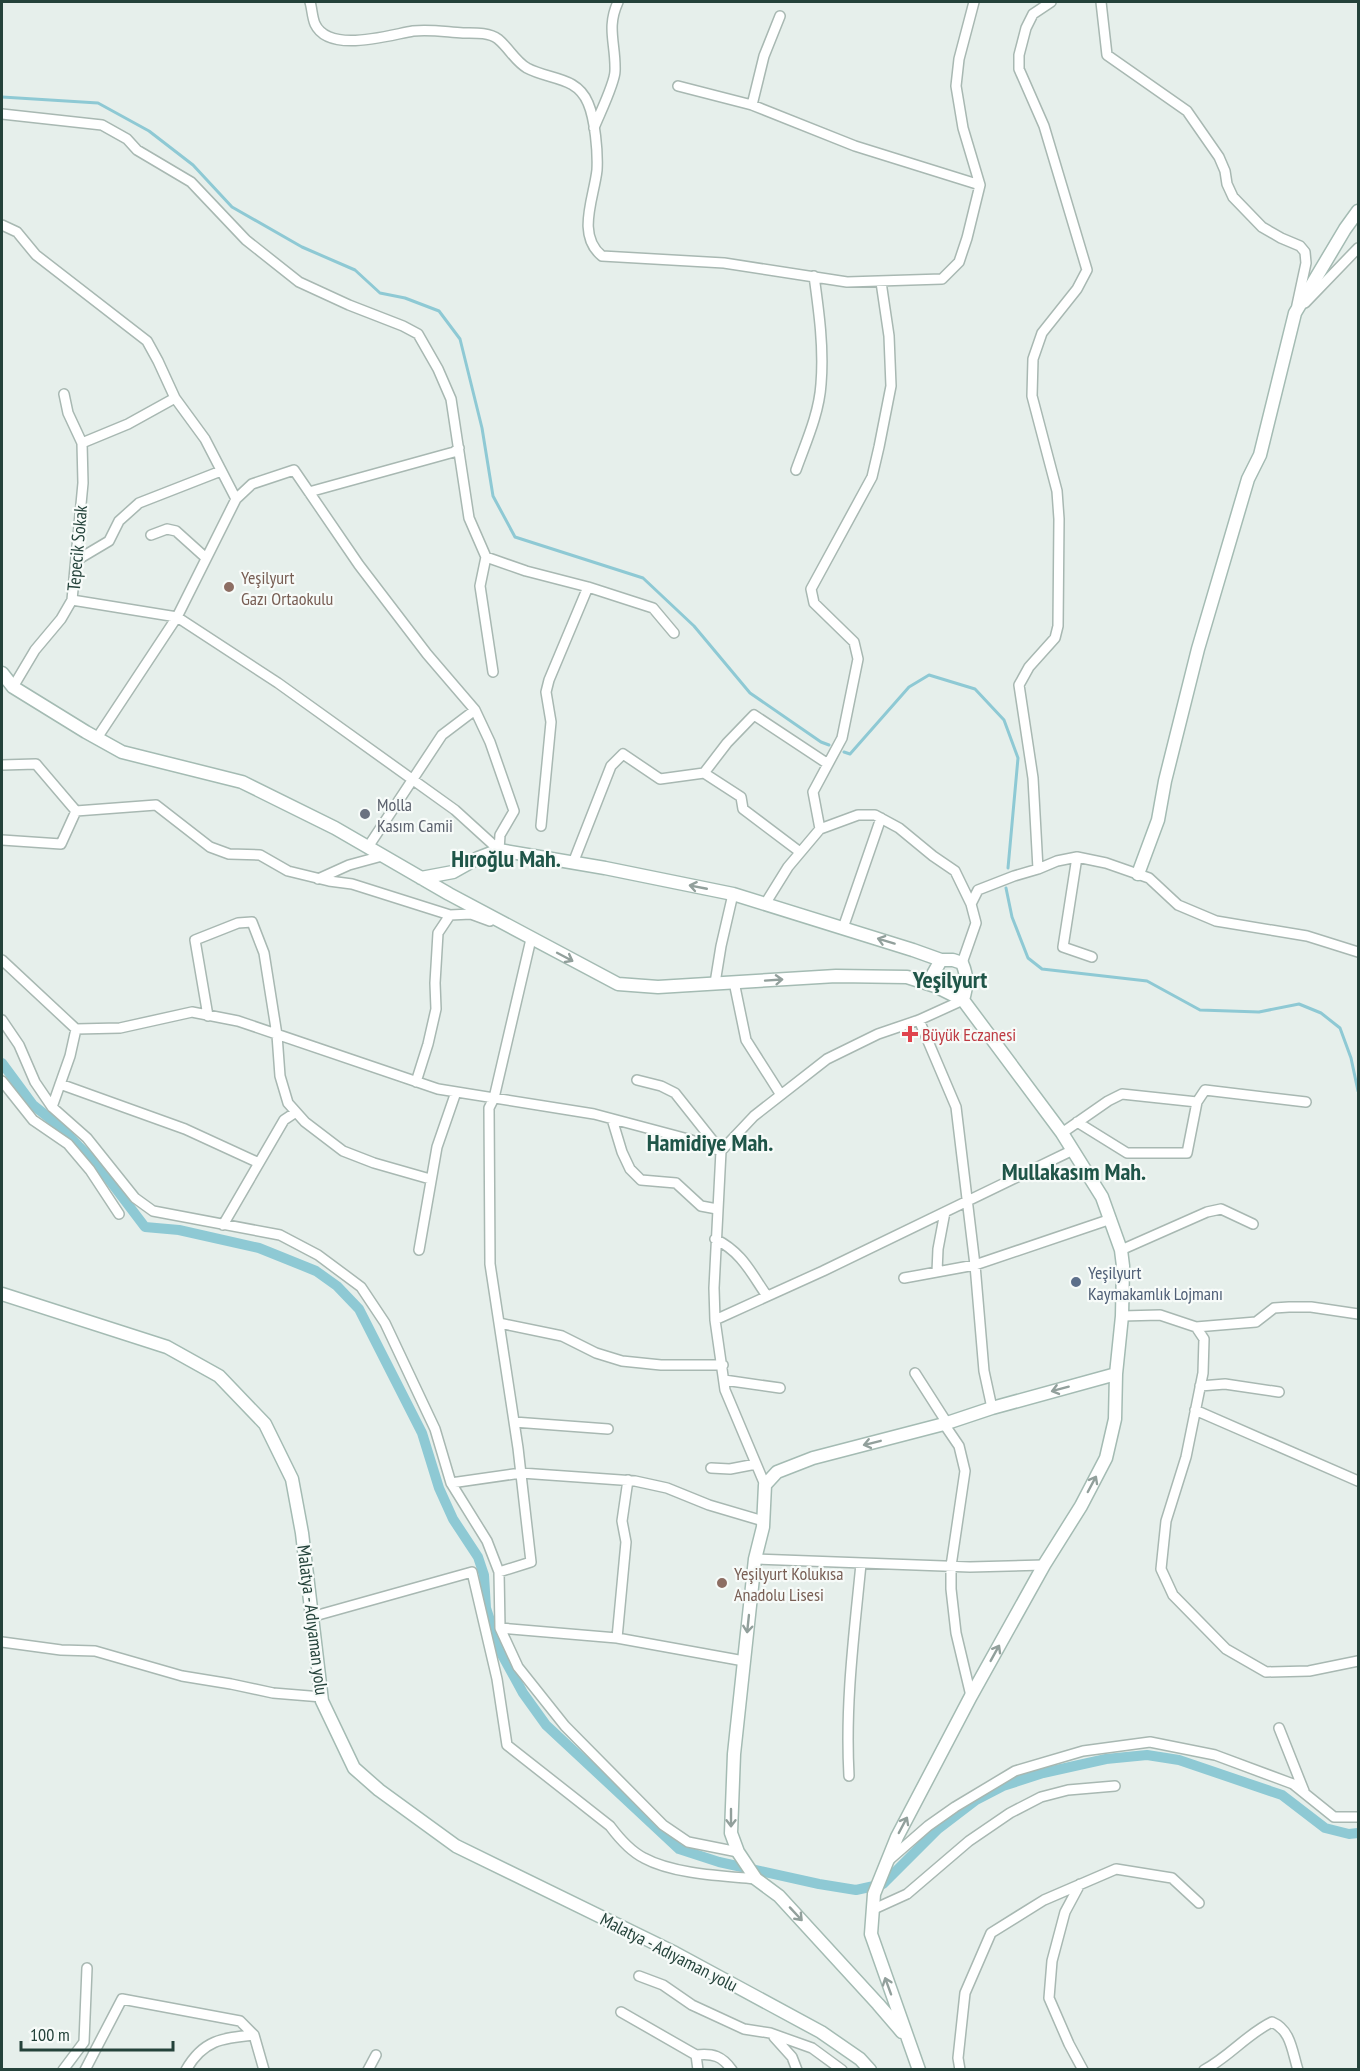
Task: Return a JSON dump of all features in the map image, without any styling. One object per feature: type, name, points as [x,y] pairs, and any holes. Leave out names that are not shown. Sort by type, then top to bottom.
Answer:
[{"type":"main road","points":[[1138,874],[1158,820],[1165,781],[1198,649],[1248,479],[1260,455],[1294,314],[1345,229],[1359,211]]},
{"type":"main road","points":[[2,673],[13,687],[122,752],[242,782],[335,828],[531,939],[618,984],[658,987],[836,976],[907,977],[935,986],[963,1000],[1062,1132],[1102,1197],[1121,1250],[1124,1266],[1115,1419],[1106,1458],[1081,1506],[1044,1564],[971,1696],[897,1837],[874,1894],[871,1934],[919,2070]]},
{"type":"main road","points":[[421,878],[453,873],[478,858],[499,850],[733,894],[941,960],[962,963],[967,974],[967,986],[963,1000]]},
{"type":"main road","points":[[935,986],[932,976],[941,960]]},
{"type":"main road","name":"Malatya - Adıyaman yolu","points":[[2,1294],[167,1347],[219,1376],[265,1424],[292,1479],[302,1533],[322,1697],[354,1768],[379,1790],[456,1846],[675,1953],[821,2032],[870,2070]]},
{"type":"main road","points":[[908,2041],[878,2004],[779,1896],[754,1877],[738,1852],[731,1833],[734,1754],[755,1559],[763,1521],[765,1485],[777,1472],[813,1458],[946,1424],[992,1408],[1116,1374]]},
{"type":"street","points":[[310,2],[314,23],[325,35],[359,41],[429,30],[489,34],[498,39],[528,68],[577,86],[588,102],[594,128],[597,170],[590,204],[588,230],[596,250],[602,256],[724,262],[848,282],[942,279],[959,262],[980,185],[963,128],[956,86],[959,59],[974,2]]},
{"type":"street","points":[[594,128],[616,73],[611,33],[613,14],[618,2]]},
{"type":"street","points":[[1038,869],[1033,778],[1019,684],[1029,668],[1055,638],[1058,626],[1059,519],[1057,491],[1032,396],[1033,359],[1042,333],[1077,289],[1087,270],[1044,126],[1019,69],[1019,56],[1029,21],[1033,14],[1052,2]]},
{"type":"street","points":[[1101,2],[1107,55],[1187,111],[1219,157],[1233,196],[1262,227],[1300,246],[1305,252],[1306,263],[1294,314]]},
{"type":"street","points":[[752,105],[764,56],[780,16]]},
{"type":"street","points":[[678,86],[752,105],[855,146],[980,185]]},
{"type":"street","points":[[2,114],[102,125],[127,139],[136,150],[191,182],[246,240],[299,282],[418,334],[438,369],[451,399],[469,518],[486,557],[480,586],[494,672]]},
{"type":"street","points":[[2,225],[17,232],[36,255],[147,341],[175,398],[205,439],[236,499]]},
{"type":"street","points":[[1294,314],[1359,248]]},
{"type":"street","points":[[796,470],[813,423],[821,386],[821,336],[814,276]]},
{"type":"street","points":[[820,829],[813,792],[842,738],[858,659],[854,642],[814,603],[811,589],[873,477],[891,386],[881,282]]},
{"type":"street","name":"Tepecik Sokak","points":[[13,687],[35,651],[61,619],[72,600],[82,483],[82,443],[68,413],[64,394]]},
{"type":"street","points":[[82,443],[128,424],[175,398]]},
{"type":"street","points":[[309,492],[454,453],[459,448]]},
{"type":"street","points":[[97,738],[177,617],[236,499],[252,484],[294,470],[359,566],[427,654],[475,710],[490,742],[514,811],[501,835],[499,850]]},
{"type":"street","points":[[77,560],[109,541],[119,521],[138,503],[221,471]]},
{"type":"street","points":[[152,535],[167,529],[176,531],[206,558]]},
{"type":"street","points":[[486,557],[526,571],[588,586],[652,608],[674,633]]},
{"type":"street","points":[[541,826],[551,722],[546,692],[588,586]]},
{"type":"street","points":[[72,600],[177,617],[278,683],[455,810],[499,850]]},
{"type":"street","points":[[368,847],[442,735],[475,710]]},
{"type":"street","points":[[704,773],[727,743],[754,715],[828,764]]},
{"type":"street","points":[[573,863],[611,766],[623,754],[660,779],[704,773],[741,797],[743,808],[800,852]]},
{"type":"street","points":[[2,765],[36,764],[76,812]]},
{"type":"street","points":[[76,812],[156,805],[210,847],[229,854],[260,855],[288,871],[393,896],[450,915],[471,914],[512,928]]},
{"type":"street","points":[[2,840],[61,844],[76,812]]},
{"type":"street","points":[[765,904],[788,867],[820,829],[858,815],[875,814],[899,828],[955,871],[971,904],[976,923],[962,963]]},
{"type":"street","points":[[843,928],[881,818]]},
{"type":"street","points":[[318,879],[382,856]]},
{"type":"street","points":[[1077,857],[1063,948],[1092,957]]},
{"type":"street","points":[[971,904],[978,890],[1057,861],[1077,857],[1106,863],[1149,878],[1178,905],[1216,921],[1306,936],[1359,952]]},
{"type":"street","points":[[341,883],[349,866]]},
{"type":"street","points":[[715,983],[733,894]]},
{"type":"street","points":[[416,1082],[436,1009],[438,933],[450,915]]},
{"type":"street","points":[[208,1016],[195,940],[238,923],[252,922],[264,953],[277,1035],[280,1076],[288,1103],[305,1122],[343,1151],[374,1163],[430,1179]]},
{"type":"street","points":[[499,1572],[531,1562],[514,1422],[490,1264],[489,1108],[495,1098],[531,939]]},
{"type":"street","points":[[2,960],[76,1029],[120,1028],[192,1012],[238,1022],[438,1089],[612,1119],[688,1138],[721,1151]]},
{"type":"street","points":[[734,982],[746,1040],[781,1095]]},
{"type":"street","points":[[765,1485],[725,1390],[715,1320],[714,1288],[721,1151],[754,1116],[827,1059],[878,1034],[919,1020],[963,1000]]},
{"type":"street","points":[[2,1020],[19,1045],[35,1082],[52,1107],[87,1138],[135,1198],[153,1211],[280,1235],[318,1255],[361,1287],[386,1323],[430,1418],[452,1483],[488,1541],[499,1572],[500,1628],[518,1667],[565,1726],[663,1825],[688,1842],[738,1852]]},
{"type":"street","points":[[919,1020],[956,1107],[975,1265],[984,1371],[992,1408]]},
{"type":"street","points":[[52,1107],[76,1029]]},
{"type":"street","points":[[637,1080],[661,1086],[675,1093],[721,1151]]},
{"type":"street","points":[[2,1081],[33,1120],[68,1144],[90,1170],[118,1214]]},
{"type":"street","points":[[60,1084],[185,1129],[259,1163]]},
{"type":"street","points":[[1077,1122],[1127,1154],[1187,1153],[1197,1102],[1205,1090],[1306,1102]]},
{"type":"street","points":[[419,1250],[437,1147],[456,1092]]},
{"type":"street","points":[[1062,1132],[1122,1094],[1197,1102]]},
{"type":"street","points":[[223,1225],[284,1120],[296,1112]]},
{"type":"street","points":[[612,1119],[630,1169],[641,1180],[676,1183],[701,1206],[717,1209]]},
{"type":"street","points":[[715,1320],[1073,1150]]},
{"type":"street","points":[[1121,1250],[1207,1212],[1221,1209],[1253,1224]]},
{"type":"street","points":[[937,1272],[938,1249],[945,1212]]},
{"type":"street","points":[[904,1278],[975,1265],[1111,1219]]},
{"type":"street","points":[[716,1239],[731,1247],[739,1255],[767,1296]]},
{"type":"street","points":[[1122,1316],[1160,1315],[1196,1327],[1256,1322],[1274,1308],[1311,1307],[1359,1314]]},
{"type":"street","points":[[499,1323],[562,1336],[596,1353],[622,1361],[661,1365],[723,1365]]},
{"type":"street","points":[[1196,1327],[1204,1339],[1200,1386],[1186,1457],[1166,1521],[1161,1569],[1173,1594],[1226,1649],[1266,1671],[1309,1671],[1359,1661]]},
{"type":"street","points":[[915,1373],[958,1446],[965,1471],[951,1566],[951,1589],[956,1633],[971,1696]]},
{"type":"street","points":[[724,1380],[780,1388]]},
{"type":"street","points":[[1200,1386],[1225,1384],[1279,1392]]},
{"type":"street","points":[[1196,1410],[1359,1481]]},
{"type":"street","points":[[514,1422],[608,1429]]},
{"type":"street","points":[[711,1468],[730,1469],[756,1464]]},
{"type":"street","points":[[452,1483],[521,1473],[628,1480],[667,1488],[709,1505],[763,1521]]},
{"type":"street","points":[[617,1638],[626,1542],[622,1521],[628,1480]]},
{"type":"street","points":[[755,1559],[951,1566],[1044,1564]]},
{"type":"street","points":[[849,1776],[847,1711],[851,1646],[861,1564]]},
{"type":"street","points":[[311,1617],[472,1572],[497,1680],[507,1745],[609,1826],[622,1842],[643,1858],[664,1866],[722,1876],[754,1877]]},
{"type":"street","points":[[500,1628],[617,1638],[744,1661]]},
{"type":"street","points":[[2,1642],[62,1650],[95,1651],[182,1676],[273,1694],[322,1697]]},
{"type":"street","points":[[1279,1728],[1305,1794]]},
{"type":"street","points":[[887,1862],[928,1826],[1015,1771],[1083,1751],[1150,1742],[1215,1755],[1293,1784],[1334,1817],[1359,1817]]},
{"type":"street","points":[[874,1909],[907,1894],[969,1841],[1010,1813],[1041,1797],[1068,1790],[1115,1786]]},
{"type":"street","points":[[960,2070],[958,2058],[965,1993],[991,1933],[1044,1900],[1116,1869],[1172,1878],[1199,1903]]},
{"type":"street","points":[[1080,1884],[1065,1912],[1052,1961],[1049,1998],[1083,2070]]},
{"type":"street","points":[[63,2070],[84,2042],[87,1968]]},
{"type":"street","points":[[639,1976],[663,1986],[692,2005],[744,2029],[770,2033],[812,2049],[842,2070]]},
{"type":"street","points":[[85,2070],[122,1999],[240,2021],[254,2035],[264,2070]]},
{"type":"street","points":[[621,2012],[696,2055],[708,2053],[724,2058],[732,2070]]},
{"type":"street","points":[[1204,2070],[1219,2062],[1262,2027],[1272,2022],[1281,2026],[1288,2037],[1298,2070]]},
{"type":"street","points":[[770,2033],[792,2057],[797,2070]]},
{"type":"street","points":[[186,2070],[207,2044],[232,2037],[254,2035]]},
{"type":"street","points":[[368,2070],[376,2055]]},
{"type":"street","points":[[696,2055],[698,2070]]},
{"type":"waterway","points":[[2,97],[98,103],[149,131],[193,165],[232,207],[302,247],[355,270],[380,293],[405,298],[439,311],[460,339],[482,428],[493,496],[515,537],[643,578],[694,626],[750,693],[821,742],[829,745]]},
{"type":"waterway","points":[[844,752],[850,754],[909,687],[929,675],[975,689],[1004,720],[1018,758],[1008,868]]},
{"type":"waterway","points":[[1006,888],[1012,917],[1028,958],[1042,969],[1147,981],[1200,1010],[1259,1012],[1299,1004],[1321,1013],[1340,1028],[1351,1058],[1358,1091]]},
{"type":"waterway","points":[[2,1063],[33,1105],[58,1125],[101,1169],[145,1227],[179,1230],[259,1248],[316,1271],[337,1286],[359,1309],[422,1433],[439,1488],[453,1519],[478,1557],[484,1575],[486,1608],[500,1651],[523,1693],[546,1725],[679,1849],[719,1862],[856,1890],[883,1884],[938,1829],[976,1800],[1003,1786],[1043,1773],[1106,1759],[1147,1755],[1179,1760],[1282,1795],[1325,1828],[1349,1834],[1358,1833]]},
{"type":"place","name":"Yeşilyurt Gazı Ortaokulu","points":[[229,587]]},
{"type":"place","name":"Molla Kasım Camii","points":[[365,814]]},
{"type":"place","name":"Büyük Eczanesi","points":[[910,1034]]},
{"type":"place","name":"Yeşilyurt Kaymakamlık Lojmanı","points":[[1076,1282]]},
{"type":"place","name":"Yeşilyurt Kolukısa Anadolu Lisesi","points":[[722,1583]]},
{"type":"district","name":"Hıroğlu Mah.","points":[[506,858]]},
{"type":"district","name":"Yeşilyurt","points":[[950,979]]},
{"type":"district","name":"Hamidiye Mah.","points":[[710,1142]]},
{"type":"district","name":"Mullakasım Mah.","points":[[1074,1171]]}]
